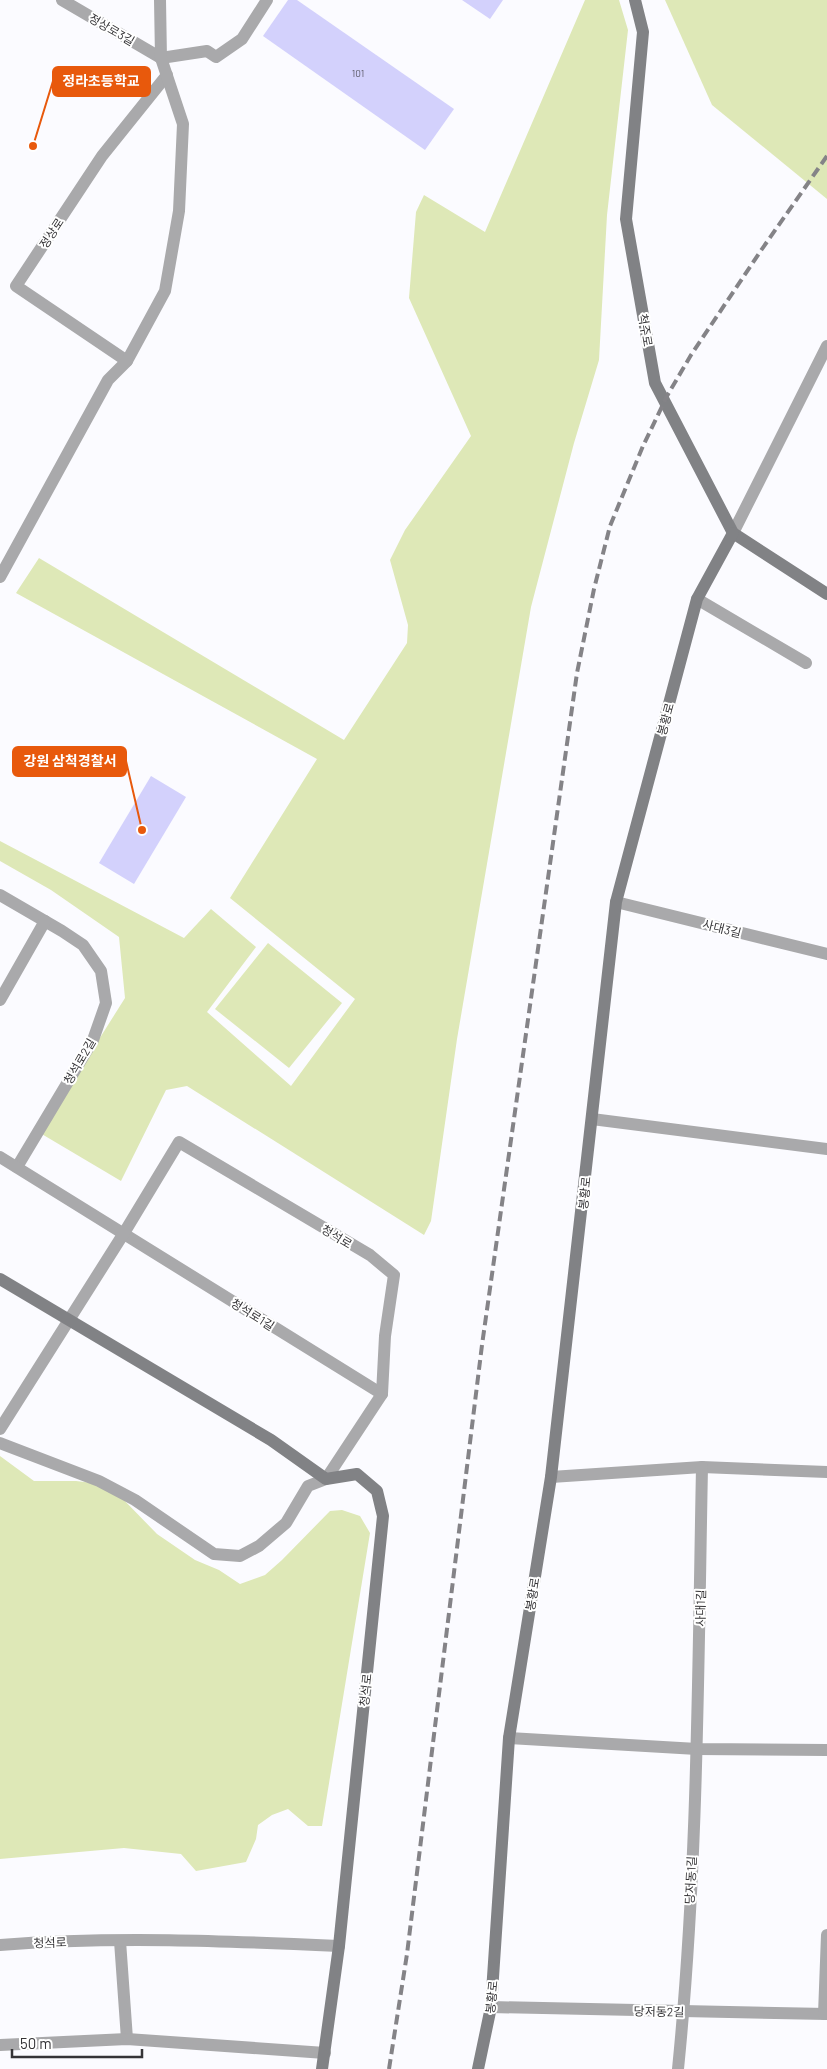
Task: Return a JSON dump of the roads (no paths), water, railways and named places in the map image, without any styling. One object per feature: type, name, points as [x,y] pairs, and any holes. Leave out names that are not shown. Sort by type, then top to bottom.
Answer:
[{"type":"street","name":"정상로3길","points":[[62,0],[161,58]]},
{"type":"street","points":[[0,577],[108,380],[127,361],[165,291],[179,212],[183,124],[161,58],[160,0]]},
{"type":"street","points":[[161,58],[206,51],[216,57],[242,39],[268,0]]},
{"type":"street","name":"척주로","points":[[635,0],[643,32],[626,218],[655,383],[733,533],[827,594]]},
{"type":"street","name":"정상로","points":[[127,361],[16,286],[102,156],[167,74]]},
{"type":"street","name":"봉황로","points":[[478,2069],[491,2007],[509,1738],[551,1477],[616,902],[697,599],[733,533],[827,346]]},
{"type":"street","points":[[697,599],[806,663]]},
{"type":"street","name":"청석로2길","points":[[0,895],[83,945],[101,971],[106,1003],[93,1040],[17,1167]]},
{"type":"street","name":"사대3길","points":[[616,902],[827,954]]},
{"type":"street","points":[[0,1000],[45,921]]},
{"type":"street","points":[[592,1119],[827,1149]]},
{"type":"street","name":"청석로","points":[[124,1233],[179,1142],[370,1255],[394,1275],[384,1336],[382,1394],[326,1479]]},
{"type":"street","points":[[0,1157],[17,1167]]},
{"type":"street","name":"청석로1길","points":[[17,1167],[382,1394]]},
{"type":"street","points":[[0,1429],[124,1233]]},
{"type":"street","points":[[0,1279],[270,1440],[326,1479]]},
{"type":"street","name":"청석로","points":[[0,1443],[99,1481],[135,1500],[214,1554],[240,1556],[259,1546],[286,1523],[308,1486],[326,1479],[357,1474],[377,1491],[383,1516],[339,1946],[322,2069]]},
{"type":"street","points":[[551,1477],[702,1467],[827,1472]]},
{"type":"street","name":"사대1길","points":[[697,1749],[702,1467]]},
{"type":"street","points":[[509,1738],[697,1749],[827,1750]]},
{"type":"street","name":"당저동1길","points":[[678,2069],[684,2011],[697,1749]]},
{"type":"street","points":[[826,2014],[827,1935]]},
{"type":"street","name":"청석로","points":[[0,1945],[44,1941],[171,1939],[339,1946]]},
{"type":"street","points":[[120,1940],[127,2039]]},
{"type":"street","name":"당저동2길","points":[[491,2007],[826,2014]]},
{"type":"street","points":[[0,2045],[127,2039],[325,2053]]},
{"type":"railway","points":[[389,2069],[407,1954],[482,1345],[577,673],[594,589],[610,526],[643,446],[667,396],[691,355],[827,156]]},
{"type":"place","name":"정라초등학교","points":[[33,146]]},
{"type":"place","name":"강원 삼척경찰서","points":[[142,830]]}]
